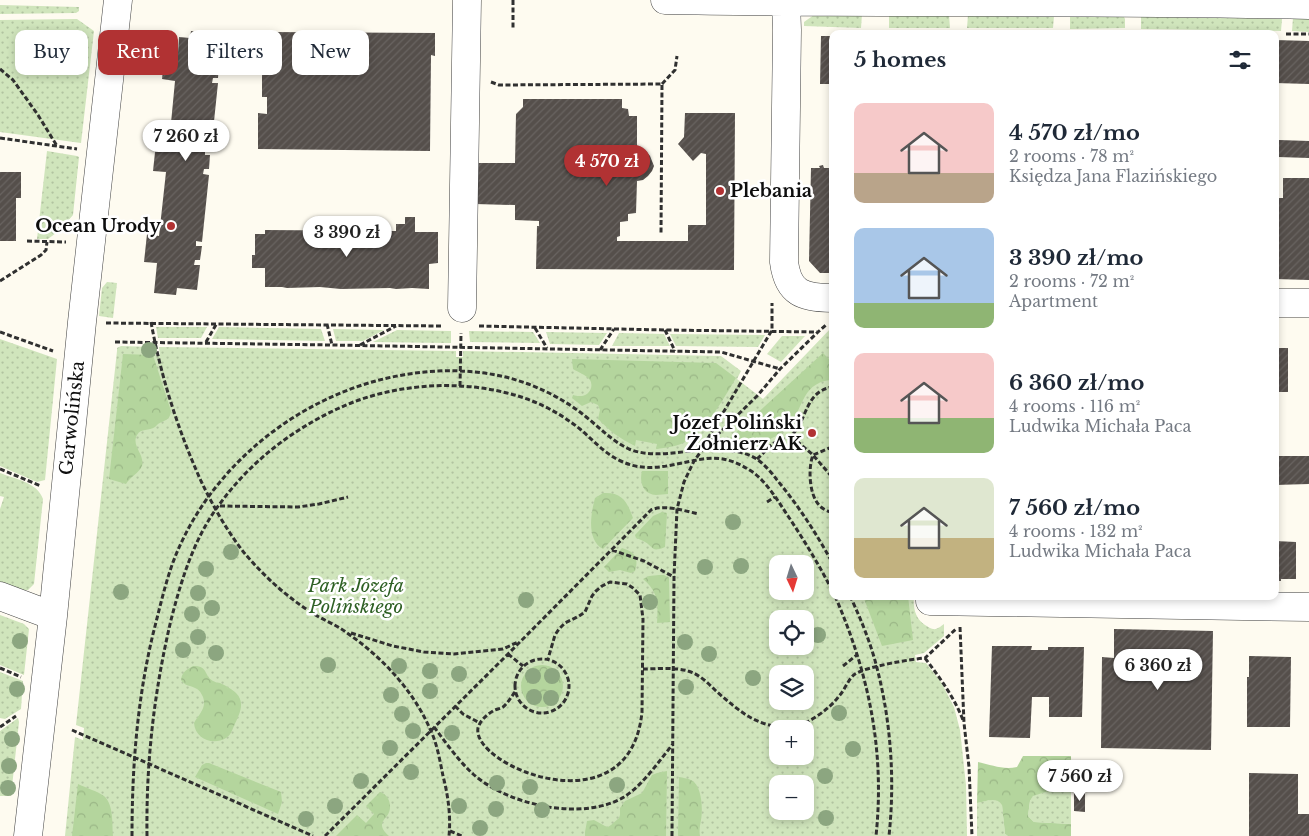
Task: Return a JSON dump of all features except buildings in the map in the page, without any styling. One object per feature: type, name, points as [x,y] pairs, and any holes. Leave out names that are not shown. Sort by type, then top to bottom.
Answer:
[{"type":"street","name":"Garwolińska","points":[[28,836],[118,0]]},
{"type":"street","points":[[462,308],[467,0]]},
{"type":"street","points":[[664,0],[1295,3]]},
{"type":"street","points":[[786,2],[784,262],[786,275],[791,285],[800,292],[811,296],[829,298]]},
{"type":"street","points":[[1279,303],[1309,303]]},
{"type":"street","points":[[0,596],[53,616]]},
{"type":"street","points":[[930,601],[1309,607]]},
{"type":"path","points":[[513,0],[513,30]]},
{"type":"path","points":[[1286,34],[1309,34]]},
{"type":"path","points":[[661,234],[662,84],[675,70],[677,56]]},
{"type":"path","points":[[0,69],[13,80],[57,146]]},
{"type":"path","points":[[488,81],[499,85],[662,84]]},
{"type":"path","points":[[0,138],[82,150]]},
{"type":"path","points":[[27,241],[74,242]]},
{"type":"path","points":[[0,281],[42,255],[46,250],[47,242]]},
{"type":"path","points":[[460,386],[462,308]]},
{"type":"path","points":[[151,322],[157,355],[167,392],[192,462],[216,510],[245,553],[283,592],[314,614],[346,632],[371,651],[406,689],[433,729],[474,774],[493,787],[514,797],[556,808],[581,809],[605,805],[624,797],[641,783],[673,743]]},
{"type":"path","points":[[206,342],[217,323]]},
{"type":"path","points":[[672,836],[674,578],[677,509],[684,482],[694,461],[702,450],[758,395],[780,369],[829,323]]},
{"type":"path","points":[[327,324],[332,344]]},
{"type":"path","points":[[359,346],[398,326]]},
{"type":"path","points":[[535,328],[547,349]]},
{"type":"path","points":[[600,350],[614,329]]},
{"type":"path","points":[[665,330],[675,351]]},
{"type":"path","points":[[0,332],[60,354]]},
{"type":"path","points":[[115,342],[332,344],[721,352],[780,369]]},
{"type":"path","points":[[132,836],[135,757],[146,662],[172,564],[187,533],[209,497],[230,470],[250,449],[282,425],[317,404],[358,386],[424,373],[477,372],[497,375],[535,387],[573,407],[622,446],[635,451],[648,454],[702,450],[740,452],[757,459],[776,478],[801,510],[829,557]]},
{"type":"path","points":[[147,836],[148,763],[160,667],[180,587],[196,546],[219,506],[245,474],[265,455],[299,430],[325,415],[359,400],[398,390],[439,386],[460,386],[494,390],[511,394],[545,407],[578,427],[605,452],[626,464],[652,468],[717,458],[737,463],[757,475],[775,497],[818,563],[829,584]]},
{"type":"path","points":[[757,459],[774,444],[791,436],[816,394],[829,388]]},
{"type":"path","points":[[791,436],[813,455],[829,473]]},
{"type":"path","points":[[813,455],[829,448]]},
{"type":"path","points":[[813,455],[809,474],[815,499],[821,508],[829,512]]},
{"type":"path","points":[[0,469],[48,489]]},
{"type":"path","points":[[219,506],[298,507],[348,497]]},
{"type":"path","points":[[767,502],[775,497]]},
{"type":"path","points":[[325,836],[650,510],[657,508],[677,509],[699,514]]},
{"type":"path","points":[[612,550],[644,561],[674,578]]},
{"type":"path","points":[[515,692],[504,706],[492,712],[480,723],[478,731],[479,738],[485,747],[504,762],[545,779],[559,781],[590,779],[614,769],[627,755],[637,738],[641,725],[643,619],[640,595],[627,584],[610,582],[602,586],[592,596],[585,612],[565,623],[559,629],[555,635],[548,659]]},
{"type":"path","points":[[837,600],[852,635],[863,671],[876,742],[878,787],[876,836]]},
{"type":"path","points":[[852,600],[877,667],[886,711],[892,800],[889,836]]},
{"type":"path","points":[[643,669],[688,671],[705,680],[733,706],[762,723],[777,727],[791,727],[805,723],[832,705],[856,674],[877,667],[925,658],[960,626],[964,723],[969,767],[972,836]]},
{"type":"path","points":[[346,632],[393,646],[424,652],[454,654],[503,649],[521,641]]},
{"type":"path","points":[[508,654],[523,666]]},
{"type":"path","points":[[843,666],[858,654]]},
{"type":"path","points":[[925,658],[943,681],[956,703],[964,723]]},
{"type":"path","points":[[548,659],[556,663],[568,676],[570,685],[568,694],[558,708],[550,712],[533,712],[524,707],[518,700],[515,692],[517,674],[530,661],[548,659]]},
{"type":"path","points":[[0,668],[28,680]]},
{"type":"path","points":[[455,706],[463,714],[480,723]]},
{"type":"path","points":[[0,727],[18,715]]},
{"type":"path","points":[[0,721],[5,723]]},
{"type":"path","points":[[433,729],[448,794],[450,836]]},
{"type":"path","points":[[72,730],[313,836]]},
{"type":"path","points":[[450,831],[462,836]]},
{"type":"green space","points":[[0,5],[79,7],[79,11],[76,13],[0,14]]},
{"type":"green space","points":[[862,14],[861,28],[804,26],[804,22],[814,15]]},
{"type":"green space","points":[[889,15],[949,15],[950,28],[889,28]]},
{"type":"green space","points":[[968,15],[1054,16],[1053,28],[967,28]]},
{"type":"green space","points":[[1070,17],[1124,17],[1125,28],[1070,29]]},
{"type":"green space","points":[[1141,17],[1282,19],[1281,31],[1141,29]]},
{"type":"green space","points":[[1293,18],[1309,19],[1309,32],[1292,31]]},
{"type":"green space","points":[[77,19],[94,31],[81,143],[0,132],[0,20]]},
{"type":"green space","points":[[47,151],[79,157],[73,215],[60,230],[48,239],[37,239]]},
{"type":"green space","points":[[107,282],[117,283],[113,318],[99,316],[102,288]]},
{"type":"green space","points":[[156,327],[207,327],[201,338],[158,338]]},
{"type":"green space","points":[[219,327],[321,329],[325,341],[212,339]]},
{"type":"green space","points":[[333,329],[384,330],[363,341],[336,341]]},
{"type":"green space","points":[[397,330],[451,331],[451,343],[373,342]]},
{"type":"green space","name":"Park Józefa Polińskiego","points":[[829,330],[829,600],[914,600],[915,612],[925,625],[934,629],[944,624],[944,636],[924,653],[915,655],[916,662],[926,663],[941,682],[954,707],[960,730],[966,785],[967,836],[65,836],[75,737],[83,740],[84,728],[76,725],[117,348],[121,346],[152,347],[153,355],[160,355],[159,347],[456,351],[456,357],[463,357],[463,351],[721,356],[741,371],[737,379],[763,399]]},
{"type":"green space","points":[[469,331],[533,332],[540,343],[470,342]]},
{"type":"green space","points":[[546,332],[607,333],[599,345],[550,344]]},
{"type":"green space","points":[[619,333],[664,334],[670,346],[612,346]]},
{"type":"green space","points":[[670,334],[765,335],[758,347],[676,346]]},
{"type":"green space","points":[[782,336],[805,336],[781,362],[767,354]]},
{"type":"green space","points":[[0,339],[57,359],[45,480],[37,482],[0,466]]},
{"type":"green space","points":[[823,353],[829,359],[829,380],[813,387],[807,393],[796,416],[785,430],[750,449],[730,438]]},
{"type":"green space","points":[[123,354],[153,355],[171,411],[166,420],[153,428],[141,431],[137,435],[136,443],[142,458],[142,466],[126,484],[109,479]]},
{"type":"green space","points":[[572,359],[716,363],[736,378],[714,413],[694,436],[680,444],[656,449],[657,444],[636,440],[635,446],[624,440],[598,419],[600,410],[598,405],[591,402],[582,406],[572,398],[573,395],[582,396],[587,394],[591,385],[588,378],[573,369]]},
{"type":"green space","points":[[642,471],[668,471],[668,494],[656,495],[645,490],[641,479]]},
{"type":"green space","points":[[0,473],[31,485],[40,493],[43,499],[34,584],[28,590],[22,590],[0,582],[0,509],[4,497],[0,496]]},
{"type":"green space","points":[[603,493],[615,494],[623,499],[633,518],[603,549],[594,539],[591,526],[595,498]]},
{"type":"green space","points":[[662,512],[667,513],[665,547],[653,549],[644,541],[636,538],[635,535],[653,516]]},
{"type":"green space","points":[[622,548],[630,551],[635,556],[635,571],[631,573],[620,570],[609,572],[604,567]]},
{"type":"green space","points":[[664,575],[669,578],[670,622],[657,623],[655,594],[643,579],[649,576]]},
{"type":"green space","points":[[865,600],[908,600],[913,640],[882,646]]},
{"type":"green space","points":[[0,615],[24,624],[29,629],[24,675],[0,665]]},
{"type":"green space","points":[[542,665],[557,671],[563,686],[557,701],[542,707],[527,701],[521,686],[527,671]]},
{"type":"green space","points":[[193,666],[204,669],[210,679],[233,690],[241,701],[239,713],[228,737],[210,741],[201,737],[195,729],[194,723],[204,704],[203,697],[198,690],[181,680],[182,675]]},
{"type":"green space","points":[[0,672],[23,681],[21,709],[5,719],[0,718]]},
{"type":"green space","points":[[18,718],[11,796],[0,796],[0,731]]},
{"type":"green space","points":[[1023,756],[1071,756],[1071,787],[1055,789],[1033,796],[1030,801],[1028,816],[1034,822],[1071,824],[1071,836],[1008,836],[1005,834],[1002,805],[1000,802],[991,800],[977,803],[978,762],[1012,768],[1017,767]]},
{"type":"green space","points":[[206,763],[281,792],[282,802],[278,814],[195,777],[202,765]]},
{"type":"green space","points":[[667,771],[666,836],[585,836],[587,821],[594,820],[608,827],[619,818],[620,808],[625,801],[642,793],[652,775]]},
{"type":"green space","points":[[679,777],[691,780],[700,792],[702,810],[700,836],[678,836]]},
{"type":"green space","points":[[78,784],[101,794],[107,800],[112,815],[113,836],[72,836]]},
{"type":"green space","points":[[1071,787],[1071,824],[1034,822],[1028,816],[1030,801],[1033,795]]},
{"type":"green space","points":[[380,792],[386,796],[390,806],[389,813],[382,826],[389,836],[336,836],[357,815],[366,823],[374,814],[366,806]]},
{"type":"green space","points":[[994,799],[1002,804],[1005,834],[1008,836],[977,836],[977,803]]},
{"type":"place","name":"Plebania","points":[[720,191]]},
{"type":"place","name":"Ocean Urody","points":[[171,226]]},
{"type":"place","name":"Józef Poliński Żołnierz AK","points":[[812,433]]}]
